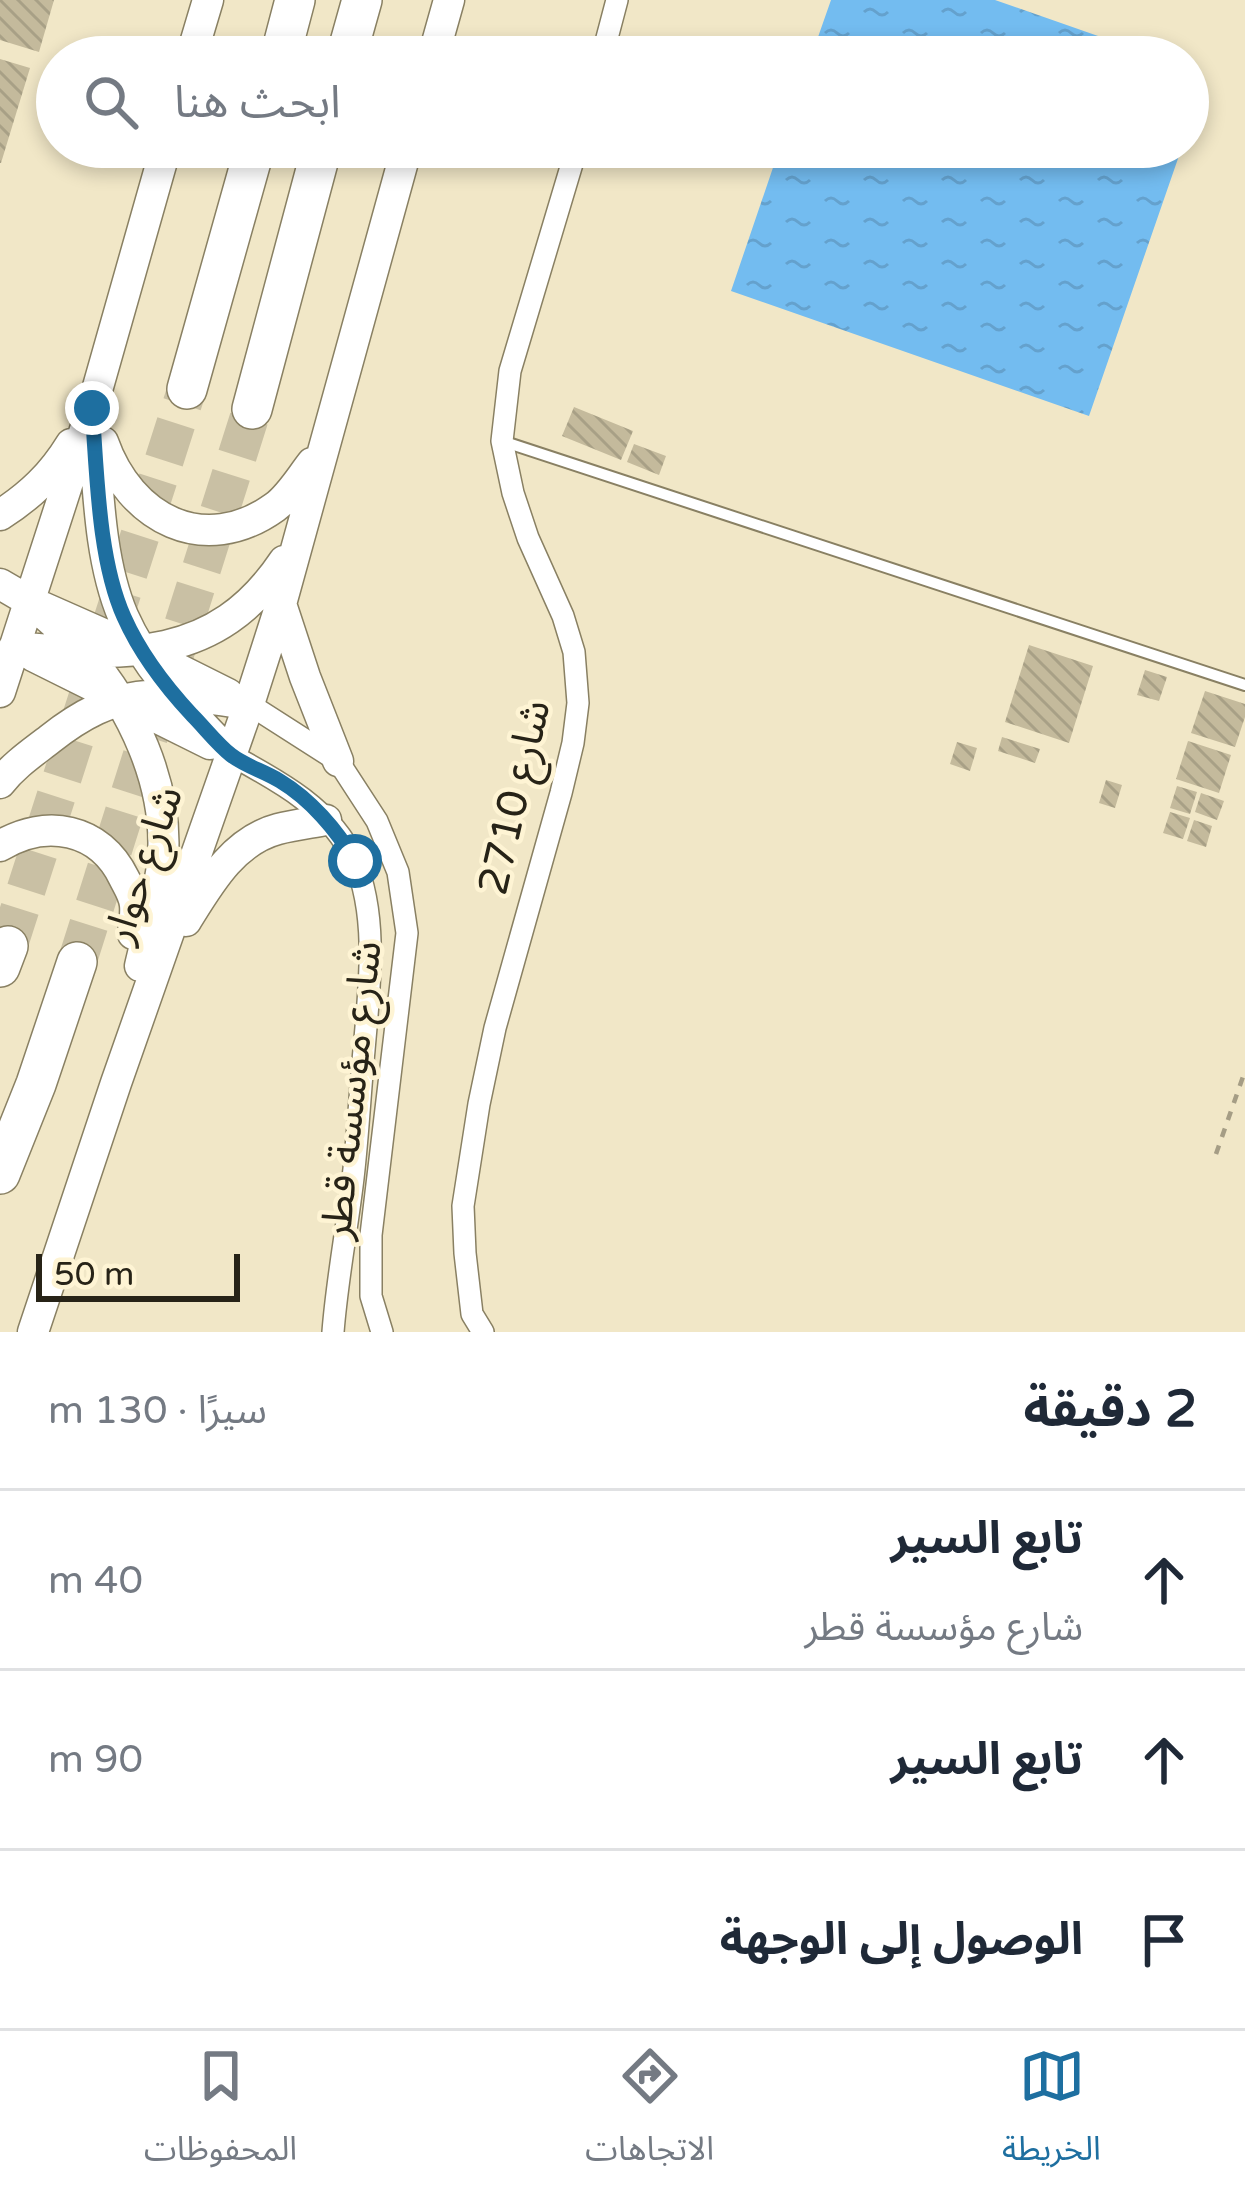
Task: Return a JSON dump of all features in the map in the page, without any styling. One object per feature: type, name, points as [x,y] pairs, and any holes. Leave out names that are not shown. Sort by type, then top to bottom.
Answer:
[{"type":"highway","points":[[286,36],[295,0]]},
{"type":"highway","points":[[352,36],[362,0]]},
{"type":"highway","points":[[187,389],[249,168]]},
{"type":"highway","points":[[252,409],[316,168]]},
{"type":"highway","name":"شارع حوار","points":[[0,1174],[77,962]]},
{"type":"highway","points":[[0,1204],[36,1084]]},
{"type":"main road","points":[[197,36],[208,0]]},
{"type":"main road","points":[[439,36],[449,0]]},
{"type":"main road","points":[[0,692],[7,642],[31,602],[160,168]]},
{"type":"main road","name":"شارع حوار","points":[[33,1332],[281,604],[401,168]]},
{"type":"main road","points":[[92,408],[112,466],[128,492],[156,517],[183,526],[230,528],[264,513],[278,505],[321,451]]},
{"type":"main road","points":[[0,515],[27,498],[57,467],[92,408]]},
{"type":"main road","points":[[92,408],[99,502],[122,614],[172,694],[231,755]]},
{"type":"main road","points":[[7,642],[84,652],[142,651],[192,639],[216,629],[266,589],[298,541]]},
{"type":"main road","points":[[0,584],[249,704]]},
{"type":"main road","points":[[31,602],[84,652],[118,699],[154,779],[163,856],[116,1083]]},
{"type":"main road","points":[[281,604],[338,761]]},
{"type":"main road","points":[[7,642],[231,755]]},
{"type":"main road","points":[[0,783],[70,723],[118,699],[172,694],[249,704]]},
{"type":"main road","points":[[157,967],[218,871],[254,838],[326,820]]},
{"type":"main road","points":[[0,846],[17,836],[45,830],[76,833],[113,855],[135,901],[116,1083]]},
{"type":"street","points":[[608,36],[617,0]]},
{"type":"street","name":"شارع 2710","points":[[483,1332],[472,1313],[467,1280],[466,1185],[495,1028],[561,793],[578,703],[574,652],[528,538],[502,441],[510,371],[571,168]]},
{"type":"street","name":"شارع مؤسسة قطر","points":[[249,704],[338,761],[377,821],[398,872],[407,933],[371,1234],[371,1296],[382,1332]]},
{"type":"street","name":"شارع مؤسسة قطر","points":[[231,755],[284,783],[326,820],[355,861],[366,900],[370,977],[353,1176],[333,1332]]},
{"type":"lane","points":[[502,441],[1245,685]]},
{"type":"path","points":[[1216,1154],[1245,1071]]},
{"type":"water","points":[[831,0],[995,0],[1098,36],[818,36]]},
{"type":"water","points":[[773,168],[1175,168],[1089,416],[731,291]]},
{"type":"building","points":[[0,0],[54,0],[44,36],[36,36],[36,51],[0,40]]},
{"type":"building","points":[[0,59],[30,68],[1,163],[0,163]]},
{"type":"building","points":[[574,407],[633,431],[621,460],[562,436]]},
{"type":"building","points":[[634,444],[666,456],[659,475],[627,462]]},
{"type":"building","points":[[1029,645],[1093,666],[1069,743],[1005,722]]},
{"type":"building","points":[[1145,670],[1167,677],[1159,701],[1137,695]]},
{"type":"building","points":[[1205,691],[1245,704],[1235,747],[1191,733]]},
{"type":"building","points":[[1002,737],[1040,749],[1035,763],[998,751]]},
{"type":"building","points":[[1188,741],[1231,755],[1219,793],[1176,779]]},
{"type":"building","points":[[957,742],[977,748],[970,771],[950,764]]},
{"type":"building","points":[[1106,780],[1122,785],[1115,808],[1099,803]]},
{"type":"building","points":[[1177,786],[1197,792],[1190,814],[1170,808]]},
{"type":"building","points":[[1201,793],[1224,801],[1217,820],[1195,812]]},
{"type":"building","points":[[1170,812],[1190,818],[1183,839],[1163,833]]},
{"type":"building","points":[[1194,820],[1212,826],[1206,847],[1187,841]]},
{"type":"tunnel","points":[[110,629],[187,389]]},
{"type":"tunnel","points":[[77,962],[252,409]]},
{"type":"tunnel","points":[[8,946],[90,691]]},
{"type":"route","points":[[92,408],[99,502],[111,575],[122,614],[142,651],[172,694],[231,755],[284,783],[326,820],[355,861]]}]
